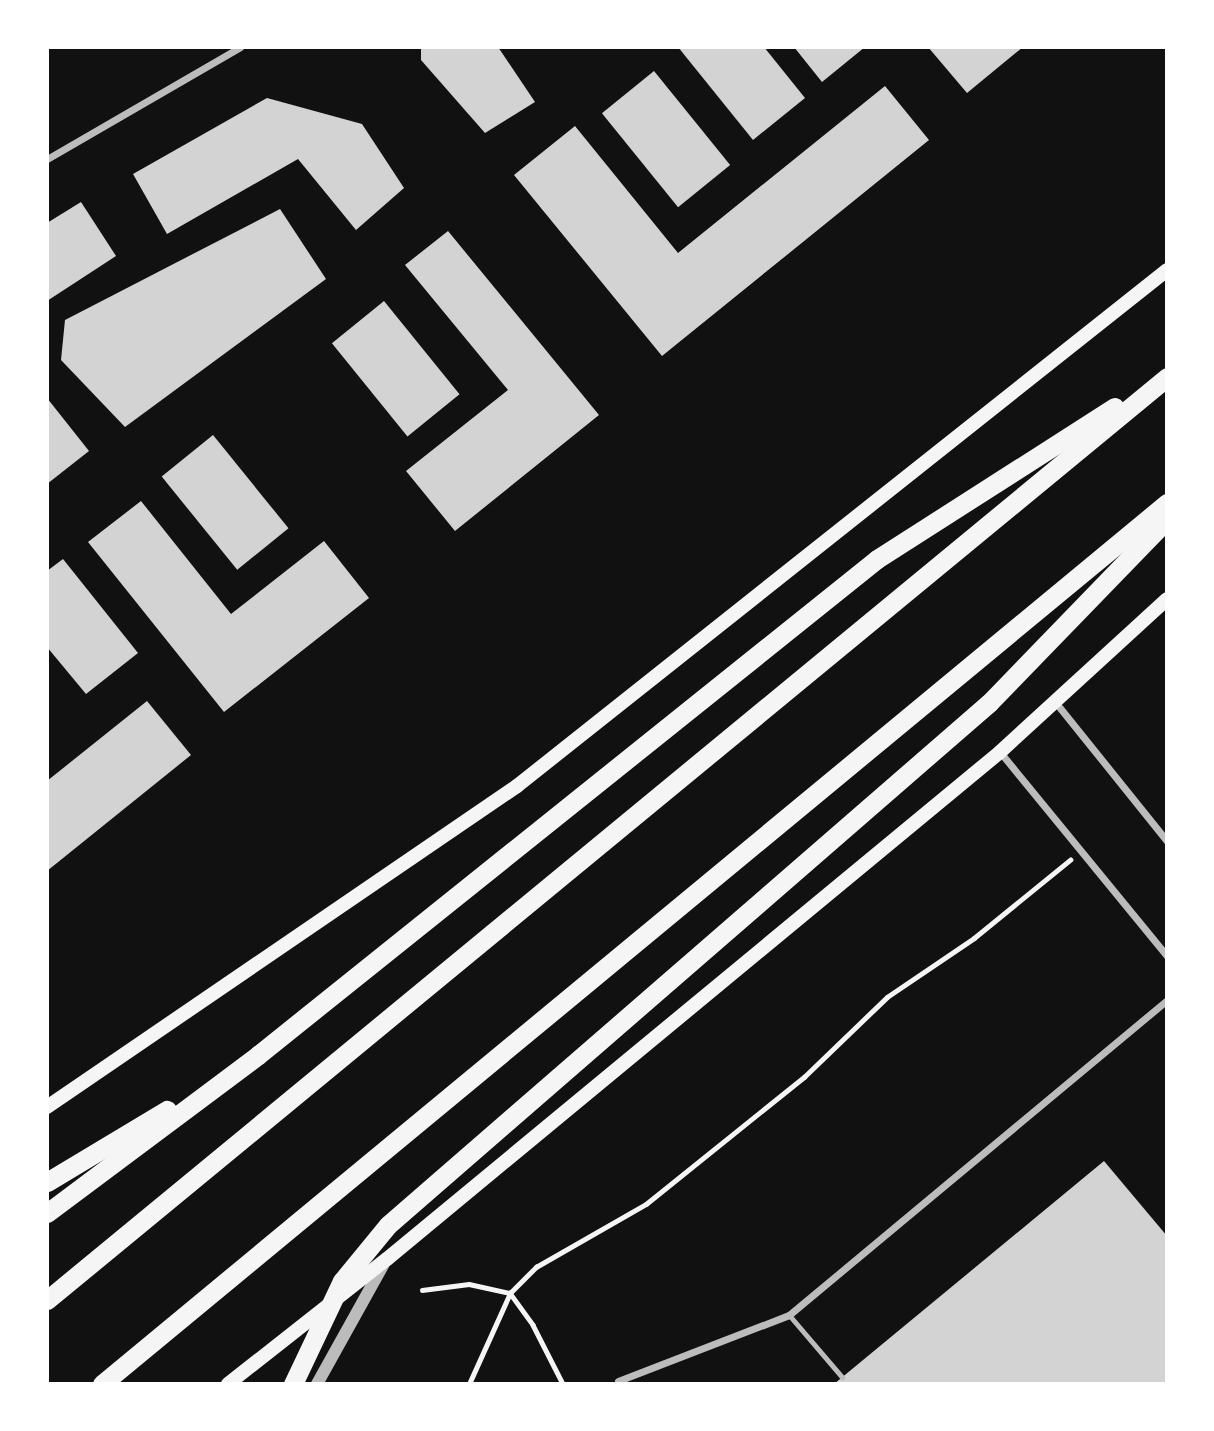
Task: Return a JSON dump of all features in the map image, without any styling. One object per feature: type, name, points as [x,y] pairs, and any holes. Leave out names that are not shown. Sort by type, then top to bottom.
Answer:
[{"type":"highway","points":[[47,1213],[258,1055],[877,559],[1167,376]]},
{"type":"highway","points":[[47,1300],[1167,376]]},
{"type":"highway","points":[[102,1384],[1167,503]]},
{"type":"highway","points":[[293,1384],[342,1281],[388,1225],[989,703],[1167,519]]},
{"type":"highway","points":[[47,1182],[258,1055]]},
{"type":"main road","points":[[47,1107],[517,786],[1167,270]]},
{"type":"main road","points":[[228,1384],[387,1259],[1000,752],[1167,599]]},
{"type":"street","points":[[47,159],[240,47]]},
{"type":"street","points":[[1056,703],[1167,841]]},
{"type":"street","points":[[1000,752],[1167,956]]},
{"type":"street","points":[[616,1383],[789,1315],[1167,1000]]},
{"type":"street","points":[[317,1384],[387,1259]]},
{"type":"lane","points":[[789,1315],[842,1377]]},
{"type":"path","points":[[469,1384],[510,1293],[536,1267],[646,1204],[804,1077],[887,996],[974,938],[1081,851]]},
{"type":"path","points":[[422,1290],[469,1283],[510,1293],[533,1325],[563,1384]]},
{"type":"building","points":[[421,47],[498,47],[535,102],[485,133],[421,60]]},
{"type":"building","points":[[678,47],[764,47],[805,98],[753,140]]},
{"type":"building","points":[[794,47],[865,47],[822,82]]},
{"type":"building","points":[[928,47],[1023,47],[967,93]]},
{"type":"building","points":[[654,71],[730,165],[678,207],[602,113]]},
{"type":"building","points":[[885,86],[929,140],[662,356],[514,175],[575,126],[678,253]]},
{"type":"building","points":[[267,98],[362,124],[404,188],[356,230],[298,159],[167,234],[133,174]]},
{"type":"building","points":[[81,202],[116,256],[47,301],[47,223]]},
{"type":"building","points":[[280,209],[326,279],[125,427],[61,360],[65,320]]},
{"type":"building","points":[[448,231],[599,415],[455,531],[406,471],[508,390],[405,265]]},
{"type":"building","points":[[384,301],[460,394],[407,436],[332,343]]},
{"type":"building","points":[[47,398],[89,451],[47,484]]},
{"type":"building","points":[[213,435],[289,528],[237,570],[162,477]]},
{"type":"building","points":[[141,501],[231,614],[324,541],[369,598],[224,712],[88,542]]},
{"type":"building","points":[[63,559],[138,653],[86,694],[47,647],[47,571]]},
{"type":"building","points":[[147,701],[191,755],[47,871],[47,781]]},
{"type":"building","points":[[1104,1161],[1167,1236],[1167,1384],[834,1384]]}]
